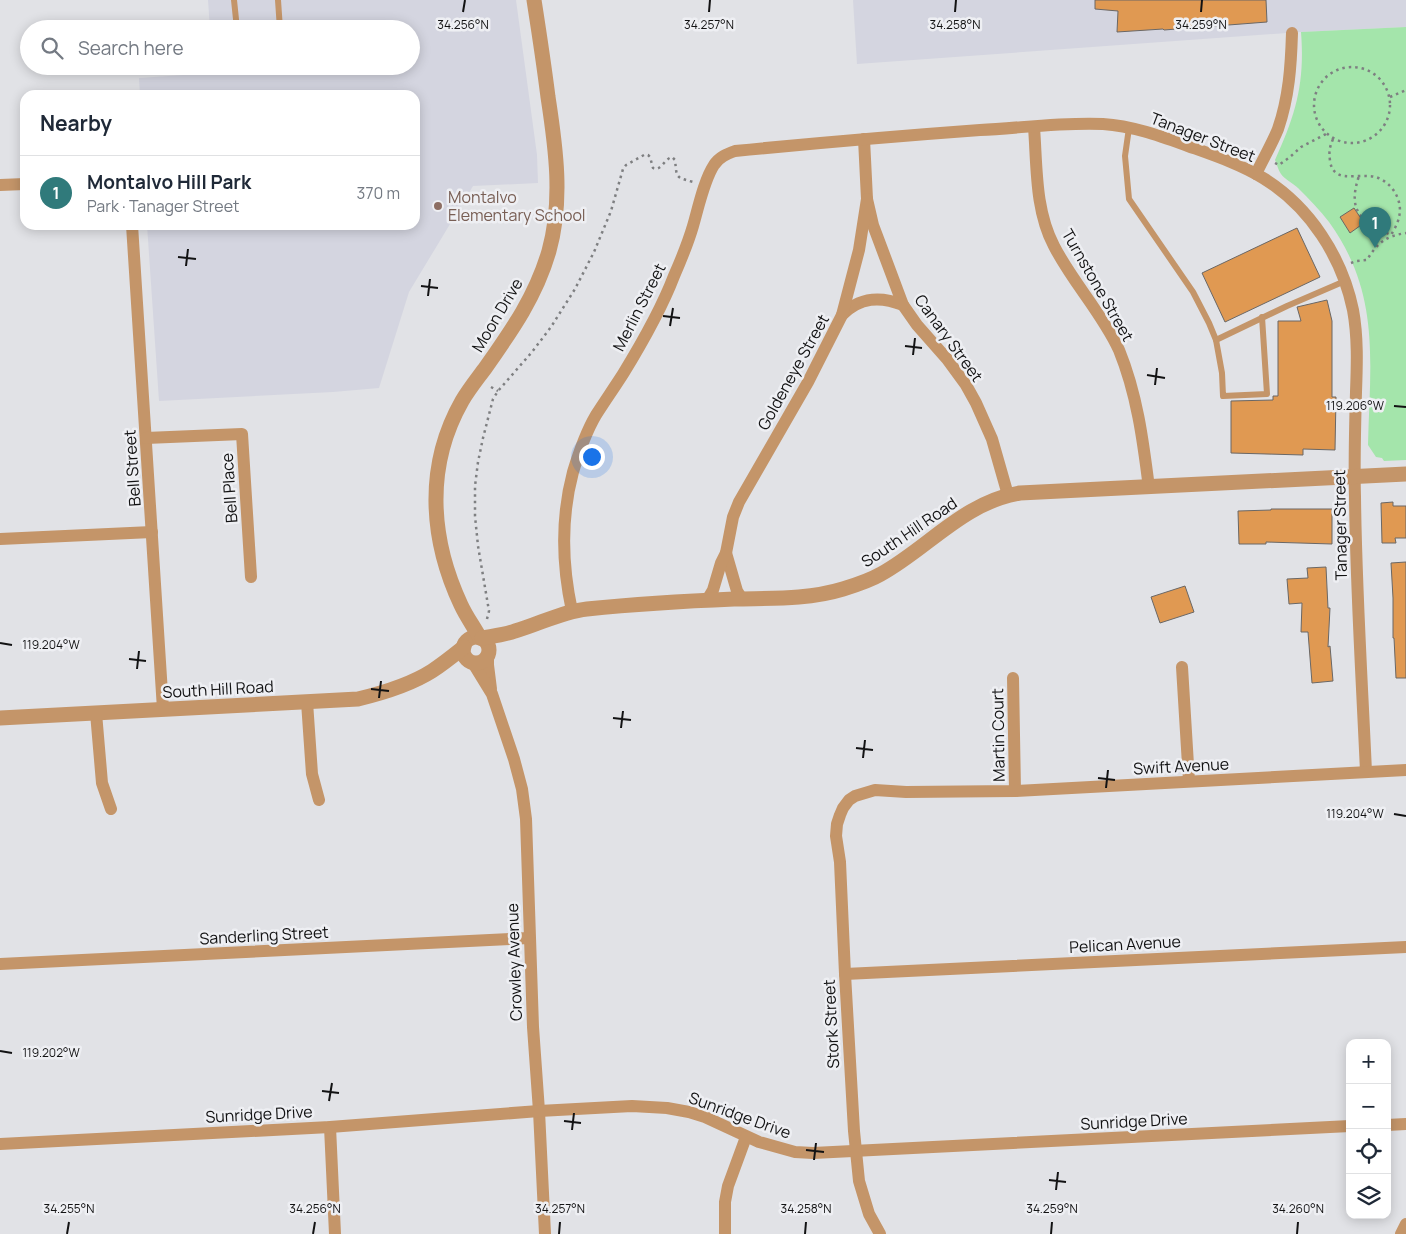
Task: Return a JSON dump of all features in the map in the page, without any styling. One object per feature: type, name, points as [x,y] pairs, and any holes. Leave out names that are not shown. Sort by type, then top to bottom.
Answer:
[{"type":"street","name":"Moon Drive","points":[[481,638],[462,606],[447,569],[441,546],[437,522],[436,494],[438,469],[450,426],[462,401],[523,314],[537,285],[549,251],[556,218],[555,144],[534,0]]},
{"type":"street","points":[[1256,174],[1277,131],[1286,101],[1292,33]]},
{"type":"street","name":"Tanager Street","points":[[864,139],[1102,124],[1129,128],[1198,149],[1256,174],[1286,196],[1306,216],[1329,247],[1343,275],[1352,310],[1357,343],[1356,564],[1366,772]]},
{"type":"street","name":"Turnstone Street","points":[[1034,127],[1039,194],[1044,222],[1054,246],[1102,320],[1118,349],[1138,410],[1149,488]]},
{"type":"street","name":"Merlin Street","points":[[572,611],[564,562],[567,499],[574,470],[595,416],[650,328],[673,279],[692,229],[709,173],[715,163],[724,155],[735,151],[864,139]]},
{"type":"street","name":"Canary Street","points":[[864,139],[867,199],[873,225],[903,305],[947,359],[976,403],[992,439],[1008,495]]},
{"type":"street","points":[[0,185],[20,184]]},
{"type":"street","name":"Goldeneye Street","points":[[707,600],[713,590],[720,563],[726,553],[733,517],[739,502],[808,382],[842,315],[859,250],[867,199]]},
{"type":"street","name":"Bell Street","points":[[132,230],[163,709]]},
{"type":"street","points":[[842,315],[858,303],[886,300],[903,305]]},
{"type":"street","name":"Bell Place","points":[[146,438],[242,434],[251,577]]},
{"type":"street","name":"South Hill Road","points":[[481,638],[515,631],[572,611],[707,600],[791,598],[839,590],[880,575],[958,519],[981,506],[1008,495],[1406,474]]},
{"type":"street","points":[[0,539],[152,532]]},
{"type":"street","name":"Goldeneye Street","points":[[726,553],[737,590],[742,599]]},
{"type":"street","name":"Moon Drive","points":[[462,606],[464,646]]},
{"type":"street","name":"South Hill Road","points":[[488,655],[515,631]]},
{"type":"street","points":[[481,638],[487,643],[488,655],[482,662],[472,662],[464,654],[464,646],[469,639],[481,638]]},
{"type":"street","name":"South Hill Road","points":[[432,671],[464,646]]},
{"type":"street","name":"Crowley Avenue","points":[[488,655],[492,694],[514,759],[522,789],[526,819],[533,1026],[545,1234]]},
{"type":"street","name":"South Hill Road","points":[[0,718],[358,699],[380,694],[432,671],[472,662]]},
{"type":"street","name":"Crowley Avenue","points":[[472,662],[492,694]]},
{"type":"street","points":[[1182,668],[1190,781]]},
{"type":"street","name":"Martin Court","points":[[1013,678],[1015,791]]},
{"type":"street","points":[[307,702],[312,774],[319,800]]},
{"type":"street","points":[[96,713],[102,783],[111,809]]},
{"type":"street","name":"Swift Avenue","points":[[843,808],[855,796],[875,790],[906,792],[1015,791],[1406,770]]},
{"type":"street","name":"Stork Street","points":[[843,808],[837,824],[836,836],[840,862],[858,1182],[869,1214],[880,1234]]},
{"type":"street","name":"Sanderling Street","points":[[0,964],[529,938]]},
{"type":"street","name":"Pelican Avenue","points":[[845,974],[1406,947]]},
{"type":"street","name":"Sunridge Drive","points":[[0,1144],[330,1127],[632,1106],[667,1108],[689,1112],[705,1117],[746,1137],[778,1148],[795,1152],[813,1153],[1346,1126]]},
{"type":"street","points":[[1391,1125],[1406,1124]]},
{"type":"street","points":[[330,1127],[335,1234]]},
{"type":"street","points":[[725,1234],[725,1202],[728,1186],[746,1137]]},
{"type":"street","points":[[1401,1234],[1406,1224]]},
{"type":"lane","points":[[234,0],[236,20]]},
{"type":"lane","points":[[278,0],[279,20]]},
{"type":"lane","points":[[1129,128],[1125,156],[1130,198],[1193,292],[1209,323],[1216,340],[1220,358],[1223,396],[1267,394],[1262,317]]},
{"type":"lane","points":[[1216,340],[1343,275]]},
{"type":"path","points":[[1356,66],[1367,69],[1377,76],[1385,85],[1390,96],[1387,122],[1380,132],[1370,140],[1357,143],[1345,143],[1333,139],[1326,134],[1318,124],[1314,113],[1313,101],[1316,89],[1323,79],[1332,71],[1356,66]]},
{"type":"path","points":[[1390,96],[1406,90]]},
{"type":"path","points":[[1264,158],[1279,165],[1301,147],[1326,134]]},
{"type":"path","points":[[1333,139],[1328,149],[1331,168],[1335,173],[1342,176],[1369,176],[1380,179],[1392,188],[1398,201],[1400,216],[1391,235],[1373,249],[1367,260],[1356,261],[1343,275]]},
{"type":"path","points":[[487,619],[489,611],[478,546],[475,486],[483,438],[498,391],[532,352],[575,289],[594,252],[611,211],[622,169],[644,155],[650,157],[655,169],[658,169],[669,158],[672,158],[675,160],[677,175],[680,178],[706,185]]},
{"type":"path","points":[[1359,176],[1354,190],[1355,206],[1361,217],[1371,226],[1391,235],[1406,233]]},
{"type":"path","points":[[491,387],[498,391]]},
{"type":"shaded area","name":"Montalvo Elementary School","points":[[208,0],[516,0],[537,155],[538,183],[473,186],[409,292],[379,388],[159,401],[147,230],[420,230],[420,90],[140,90],[139,78],[183,75],[420,75],[420,20],[209,20]]},
{"type":"shaded area","points":[[853,0],[1406,0],[1406,27],[1301,32],[857,64]]},
{"type":"green space","points":[[1406,27],[1406,460],[1384,461],[1382,458],[1376,457],[1368,445],[1369,329],[1365,302],[1357,276],[1346,249],[1329,222],[1298,188],[1282,176],[1275,160],[1294,113],[1302,67],[1301,32]]},
{"type":"building","points":[[1095,0],[1266,0],[1267,22],[1117,32],[1118,11],[1095,9]]},
{"type":"building","points":[[1354,208],[1364,223],[1350,233],[1340,217]]},
{"type":"building","points":[[1297,228],[1320,277],[1225,322],[1202,273]]},
{"type":"building","points":[[1327,300],[1332,321],[1332,397],[1336,397],[1335,450],[1303,449],[1303,455],[1231,453],[1231,401],[1273,400],[1273,396],[1278,396],[1278,321],[1301,321],[1297,307]]},
{"type":"building","points":[[1393,502],[1393,506],[1406,506],[1406,538],[1395,538],[1396,543],[1382,543],[1381,503]]},
{"type":"building","points":[[1332,509],[1332,544],[1266,542],[1266,544],[1239,544],[1238,511]]},
{"type":"building","points":[[1406,562],[1406,678],[1396,678],[1391,563]]},
{"type":"building","points":[[1326,567],[1328,608],[1330,608],[1328,647],[1330,646],[1333,681],[1312,683],[1308,632],[1301,632],[1302,603],[1289,604],[1287,579],[1308,578],[1307,568]]},
{"type":"building","points":[[1185,586],[1194,612],[1160,623],[1151,597]]},
{"type":"place","name":"Montalvo Elementary School","points":[[438,206]]},
{"type":"place","name":"Montalvo Hill Park","points":[[1375,248]]}]
